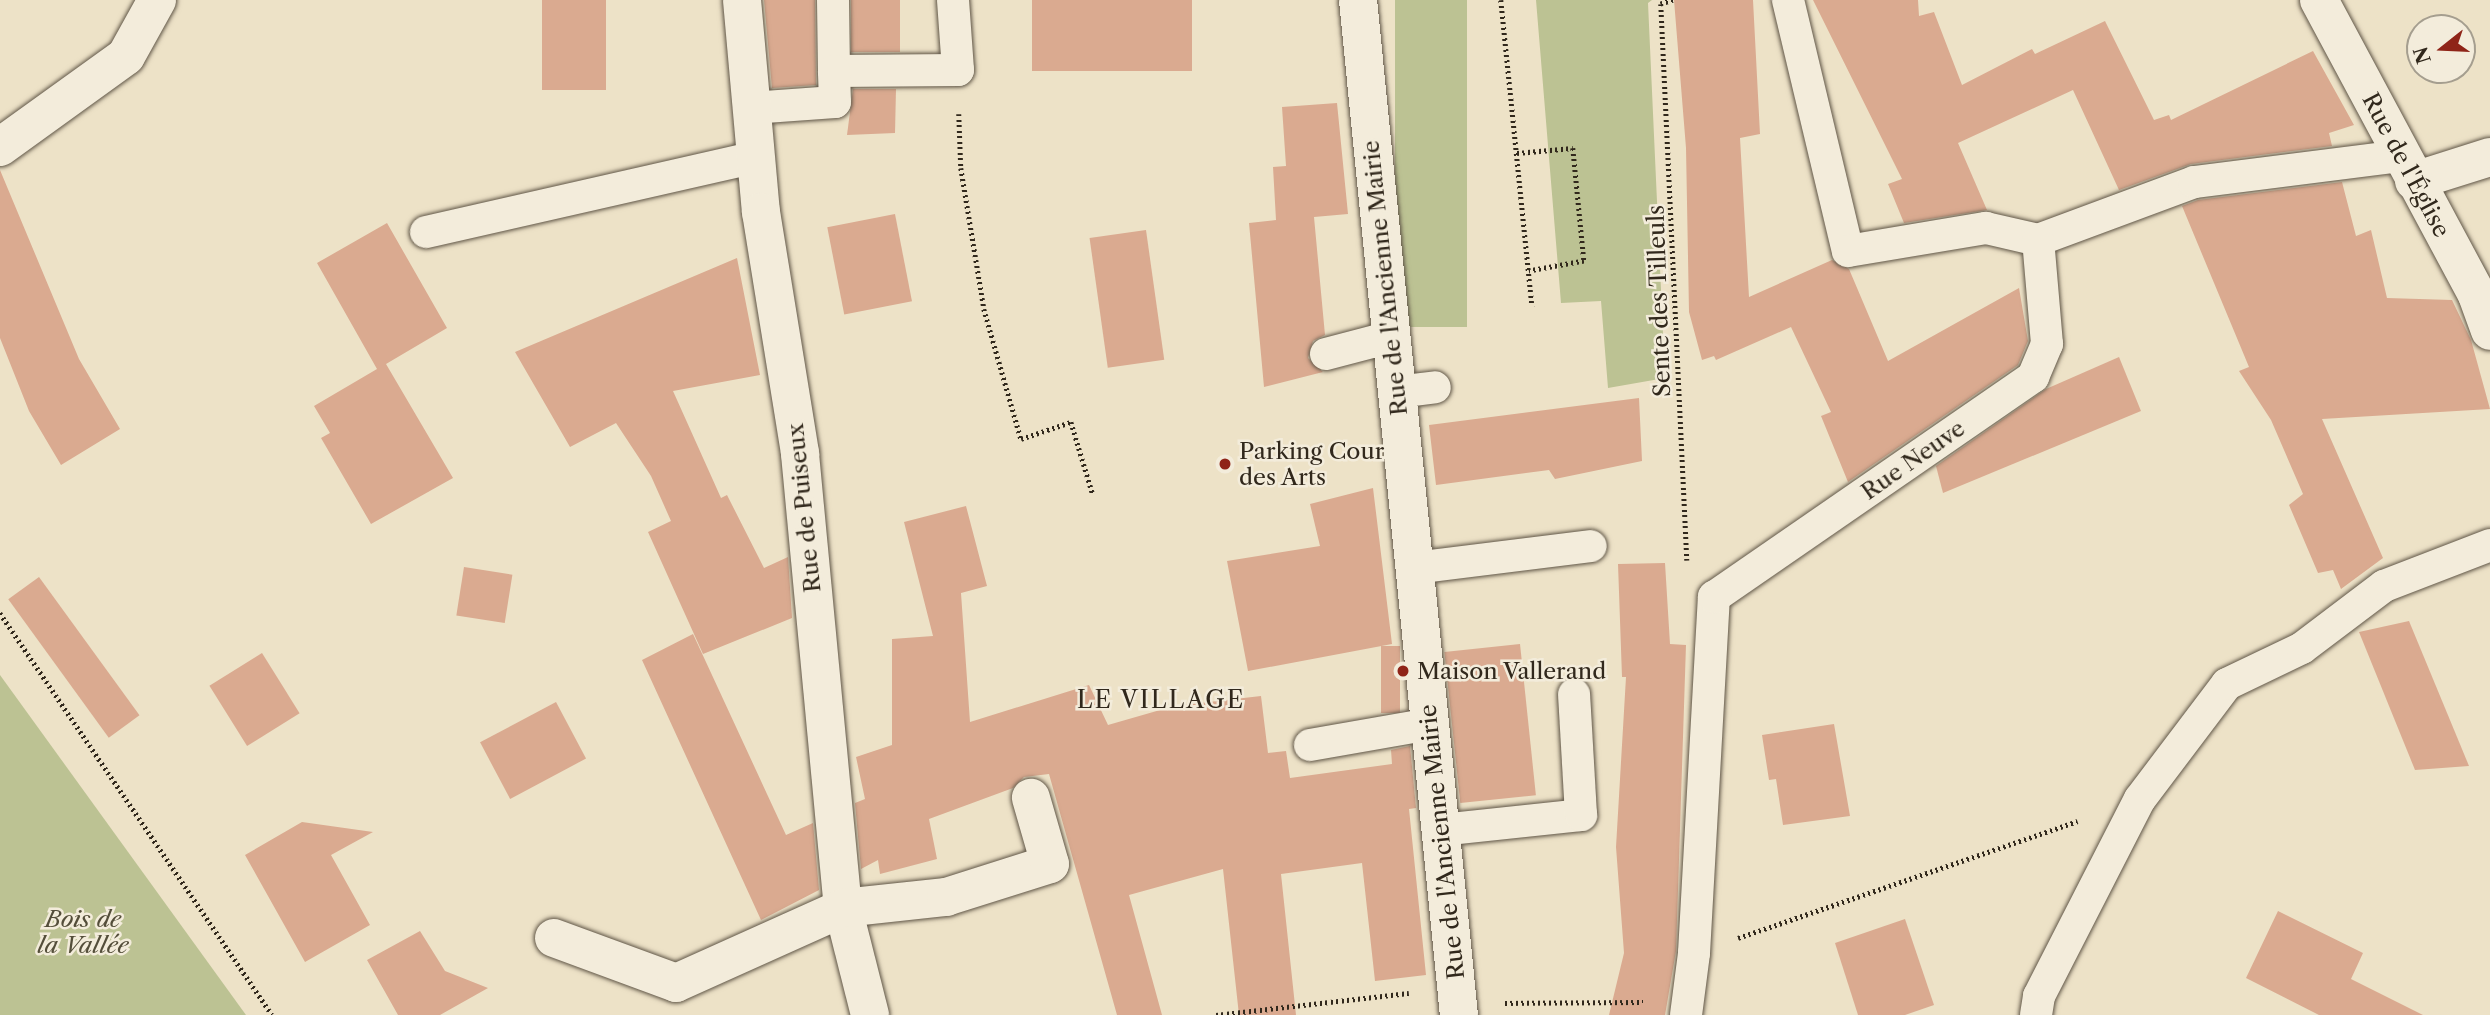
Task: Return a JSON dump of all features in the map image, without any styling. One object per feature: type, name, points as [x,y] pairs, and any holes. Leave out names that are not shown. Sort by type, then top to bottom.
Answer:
[{"type":"street","points":[[0,147],[126,56],[157,0]]},
{"type":"street","name":"Rue de Puiseux","points":[[741,0],[756,157],[800,454],[843,908],[870,1015]]},
{"type":"street","name":"Rue de l'Ancienne Mairie","points":[[1358,0],[1458,1002]]},
{"type":"street","name":"Rue de l'Église","points":[[2319,0],[2407,169],[2477,295],[2490,331]]},
{"type":"street","points":[[2407,169],[2490,157]]},
{"type":"street","points":[[554,938],[676,983],[843,908],[946,897],[1050,864],[1031,798]]},
{"type":"lane","points":[[751,108],[835,102],[833,0]]},
{"type":"lane","points":[[834,71],[958,70],[953,0]]},
{"type":"lane","points":[[1788,0],[1847,251],[1986,228],[2038,240],[2194,182],[2407,169]]},
{"type":"lane","points":[[426,232],[756,157]]},
{"type":"lane","name":"Rue Neuve","points":[[1714,597],[2033,377],[2047,344],[2038,240]]},
{"type":"lane","points":[[1326,354],[1391,337]]},
{"type":"lane","points":[[1397,392],[1435,387]]},
{"type":"lane","points":[[2036,1015],[2045,984],[2140,799],[2227,684],[2302,648],[2384,586],[2490,545]]},
{"type":"lane","points":[[1415,568],[1591,546]]},
{"type":"lane","points":[[1686,1015],[1694,953],[1714,597]]},
{"type":"lane","points":[[1441,830],[1581,815],[1574,694]]},
{"type":"lane","points":[[1310,745],[1430,724]]},
{"type":"path","points":[[1501,0],[1532,306]]},
{"type":"path","name":"Sente des Tilleuls","points":[[1672,0],[1661,4],[1687,571],[1714,597]]},
{"type":"path","points":[[958,70],[961,168],[984,309],[1021,439],[1071,422],[1093,495]]},
{"type":"path","points":[[1517,153],[1573,148],[1576,173],[1584,261],[1529,271]]},
{"type":"path","points":[[0,613],[272,1015]]},
{"type":"path","points":[[1694,953],[2140,799]]},
{"type":"path","points":[[1216,1015],[1458,1002],[1608,1003]]},
{"type":"green space","points":[[1395,0],[1467,0],[1467,327],[1395,327]]},
{"type":"green space","points":[[1536,0],[1652,0],[1648,3],[1665,378],[1608,388],[1601,301],[1561,303]]},
{"type":"green space","name":"Bois de la Vallée","points":[[0,675],[246,1015],[0,1015]]},
{"type":"building","points":[[542,0],[606,0],[606,90],[542,90]]},
{"type":"building","points":[[764,0],[815,0],[816,85],[772,88]]},
{"type":"building","points":[[851,0],[900,0],[900,52],[851,52]]},
{"type":"building","points":[[1032,0],[1192,0],[1192,71],[1032,71]]},
{"type":"building","points":[[1674,0],[1753,0],[1760,134],[1740,138],[1749,297],[1832,260],[1849,269],[1888,361],[2019,288],[2028,341],[2018,365],[1848,482],[1821,416],[1831,412],[1791,327],[1716,360],[1714,356],[1702,360],[1689,312],[1686,148]]},
{"type":"building","points":[[1813,0],[1918,0],[1919,16],[1934,12],[1962,85],[2032,49],[2035,54],[2105,21],[2154,120],[2169,115],[2171,120],[2313,51],[2354,125],[2329,133],[2332,146],[2191,164],[2119,190],[2073,90],[1958,143],[1987,210],[1904,223],[1888,184],[1902,179]]},
{"type":"building","points":[[853,89],[896,89],[895,133],[847,135]]},
{"type":"building","points":[[1337,103],[1348,214],[1314,217],[1325,335],[1313,341],[1308,358],[1323,372],[1264,387],[1249,223],[1276,220],[1273,167],[1286,166],[1282,107]]},
{"type":"building","points":[[0,170],[79,359],[120,429],[61,465],[29,411],[0,338]]},
{"type":"building","points":[[2342,182],[2356,236],[2371,230],[2387,298],[2452,300],[2471,340],[2490,409],[2322,419],[2383,558],[2341,589],[2333,570],[2318,573],[2289,505],[2303,494],[2271,420],[2239,371],[2249,367],[2182,206],[2198,200]]},
{"type":"building","points":[[895,214],[912,301],[844,315],[827,227]]},
{"type":"building","points":[[387,223],[447,328],[386,364],[453,478],[371,524],[321,438],[330,433],[314,406],[377,369],[317,263]]},
{"type":"building","points":[[1146,230],[1164,360],[1108,368],[1090,238]]},
{"type":"building","points":[[737,258],[760,375],[673,391],[721,498],[727,495],[764,568],[788,557],[792,618],[703,654],[648,532],[671,521],[651,476],[616,423],[570,447],[515,352]]},
{"type":"building","points":[[2119,357],[2141,411],[1943,493],[1936,466],[2046,389]]},
{"type":"building","points":[[1639,398],[1642,461],[1555,479],[1549,470],[1436,485],[1429,425]]},
{"type":"building","points":[[1373,488],[1392,644],[1248,671],[1227,561],[1320,546],[1310,504]]},
{"type":"building","points":[[966,506],[987,586],[961,593],[970,722],[1089,685],[1108,725],[1174,706],[1261,696],[1268,753],[1286,751],[1290,778],[1392,764],[1391,750],[1410,746],[1416,808],[1409,809],[1426,975],[1375,981],[1362,863],[1281,874],[1296,1015],[1239,1015],[1223,869],[1129,895],[1162,1015],[1117,1015],[1049,774],[1024,777],[1013,788],[929,819],[937,859],[880,874],[878,860],[861,869],[855,803],[865,799],[856,757],[892,745],[892,639],[933,636],[904,522]]},
{"type":"building","points":[[1665,563],[1670,644],[1686,645],[1676,951],[1665,1015],[1609,1015],[1624,953],[1616,847],[1626,677],[1622,677],[1618,564]]},
{"type":"building","points":[[464,567],[512,575],[505,623],[456,615]]},
{"type":"building","points":[[39,577],[140,715],[109,738],[8,599]]},
{"type":"building","points":[[2409,621],[2469,766],[2415,770],[2359,632]]},
{"type":"building","points":[[693,634],[786,835],[813,823],[819,890],[761,920],[642,660]]},
{"type":"building","points":[[1520,644],[1536,795],[1460,803],[1444,652]]},
{"type":"building","points":[[1381,646],[1400,646],[1400,713],[1381,713]]},
{"type":"building","points":[[262,653],[300,713],[247,746],[209,686]]},
{"type":"building","points":[[556,702],[586,759],[510,799],[480,742]]},
{"type":"building","points":[[1834,724],[1850,816],[1783,825],[1776,779],[1769,780],[1762,735]]},
{"type":"building","points":[[302,822],[373,832],[331,855],[370,925],[305,962],[245,855]]},
{"type":"building","points":[[2278,911],[2363,953],[2351,979],[2423,1015],[2319,1015],[2246,978]]},
{"type":"building","points":[[1905,919],[1934,1005],[1905,1015],[1858,1015],[1835,943]]},
{"type":"building","points":[[420,931],[445,971],[488,988],[440,1015],[398,1015],[367,960]]},
{"type":"place","name":"Parking Cour des Arts","points":[[1225,464]]},
{"type":"place","name":"Maison Vallerand","points":[[1403,671]]},
{"type":"district","name":"LE VILLAGE","points":[[1161,700]]}]
